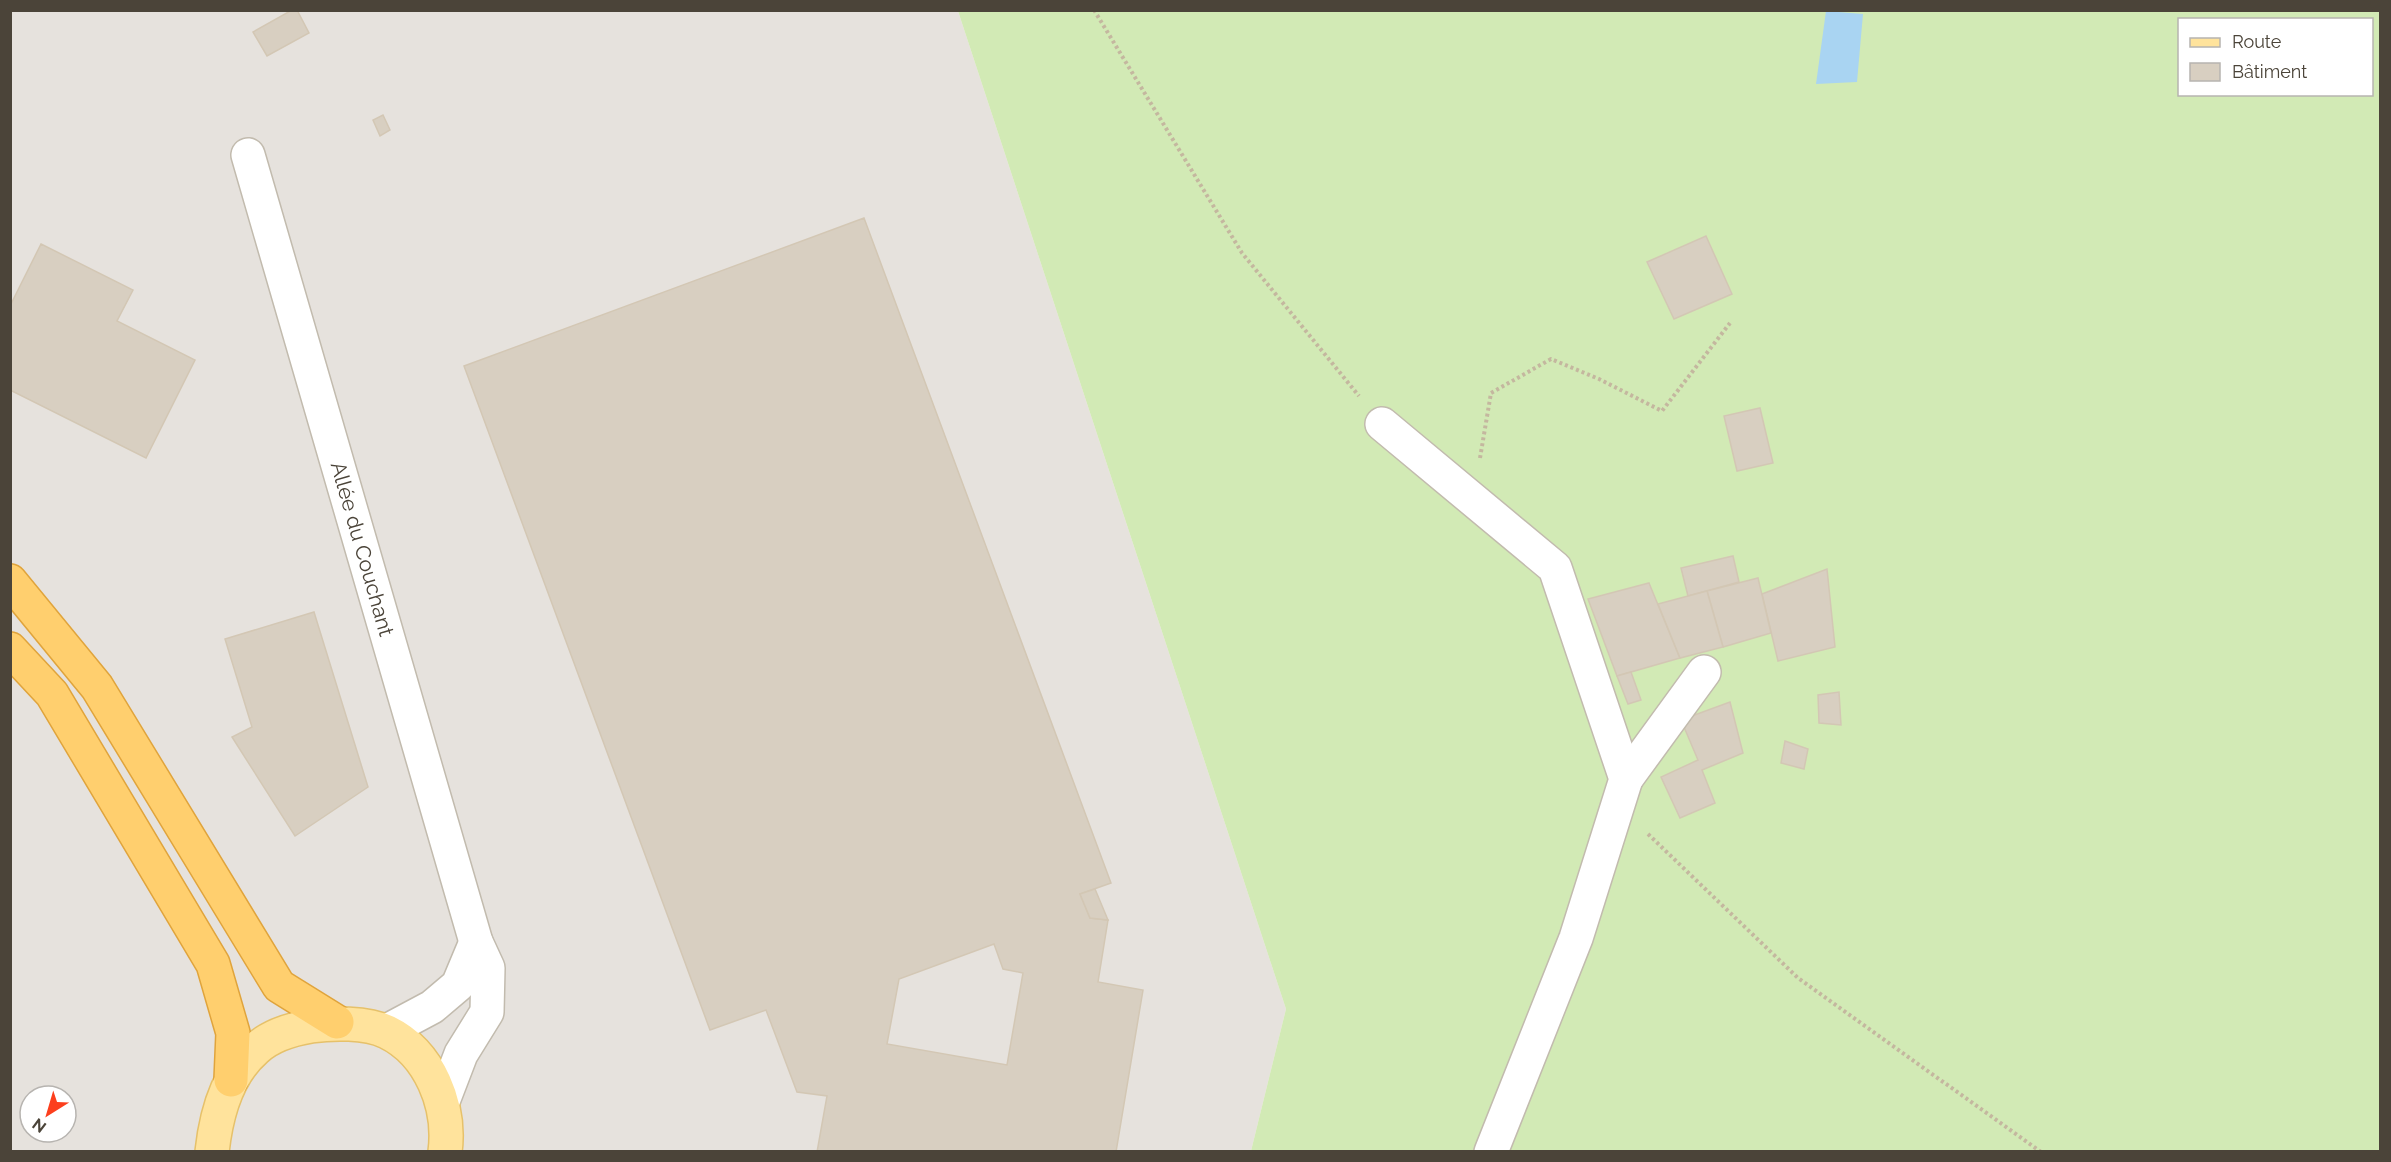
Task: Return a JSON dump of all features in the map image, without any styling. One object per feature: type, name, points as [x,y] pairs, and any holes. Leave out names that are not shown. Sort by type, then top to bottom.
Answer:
[{"type":"highway","points":[[10,581],[98,687],[279,986],[337,1022]]},
{"type":"highway","points":[[10,649],[52,694],[213,964],[232,1033],[231,1080]]},
{"type":"main road","points":[[212,1152],[215,1125],[231,1080],[256,1048],[292,1029],[337,1022],[387,1031],[423,1060],[443,1101],[445,1152]]},
{"type":"street","name":"Allée du Couchant","points":[[248,156],[476,942],[488,968],[487,1012],[460,1053],[443,1101]]},
{"type":"street","points":[[1382,424],[1555,568],[1622,792]]},
{"type":"street","points":[[1491,1152],[1576,938],[1622,792],[1704,672]]},
{"type":"street","points":[[387,1031],[432,1007],[458,985],[476,942]]},
{"type":"path","points":[[1094,10],[1242,253],[1382,424]]},
{"type":"path","points":[[1473,500],[1491,393],[1551,359],[1662,411],[1730,323]]},
{"type":"path","points":[[1622,792],[1798,978],[2041,1152]]},
{"type":"shaded area","points":[[10,11],[958,11],[1286,1009],[1251,1151],[11,1151]]},
{"type":"green space","points":[[958,11],[2380,11],[2380,1151],[1251,1151],[1286,1009]]},
{"type":"water","points":[[1826,11],[1863,14],[1857,82],[1816,84]]},
{"type":"building","points":[[292,10],[297,10],[309,33],[267,56],[253,32]]},
{"type":"building","points":[[383,115],[390,130],[380,136],[373,120]]},
{"type":"building","points":[[864,218],[1111,883],[1080,894],[1090,918],[1108,920],[1098,982],[1143,990],[1116,1152],[817,1152],[827,1096],[797,1092],[766,1010],[710,1030],[464,366]],"holes":[[[994,944],[1003,969],[1023,973],[1007,1065],[887,1044],[899,979]]]},
{"type":"building","points":[[1706,236],[1732,294],[1674,319],[1647,262]]},
{"type":"building","points":[[41,244],[133,290],[117,321],[195,360],[146,458],[10,390],[10,306]]},
{"type":"building","points":[[1760,408],[1773,463],[1737,471],[1724,416]]},
{"type":"building","points":[[1733,556],[1739,582],[1688,596],[1681,568]]},
{"type":"building","points":[[1827,569],[1835,647],[1778,661],[1762,594]]},
{"type":"building","points":[[1758,578],[1771,633],[1723,647],[1707,591]]},
{"type":"building","points":[[1649,583],[1680,658],[1617,676],[1588,599]]},
{"type":"building","points":[[1707,591],[1723,647],[1680,658],[1658,604]]},
{"type":"building","points":[[314,612],[368,787],[295,836],[232,737],[252,727],[225,639]]},
{"type":"building","points":[[1631,672],[1641,700],[1628,704],[1617,676]]},
{"type":"building","points":[[1839,692],[1841,725],[1819,723],[1818,695]]},
{"type":"building","points":[[1730,702],[1743,753],[1702,770],[1715,803],[1680,818],[1661,777],[1698,760],[1681,720]]},
{"type":"building","points":[[1785,741],[1808,749],[1804,769],[1781,763]]},
{"type":"building","points":[[1095,889],[1108,920],[1090,918],[1080,894]]}]
